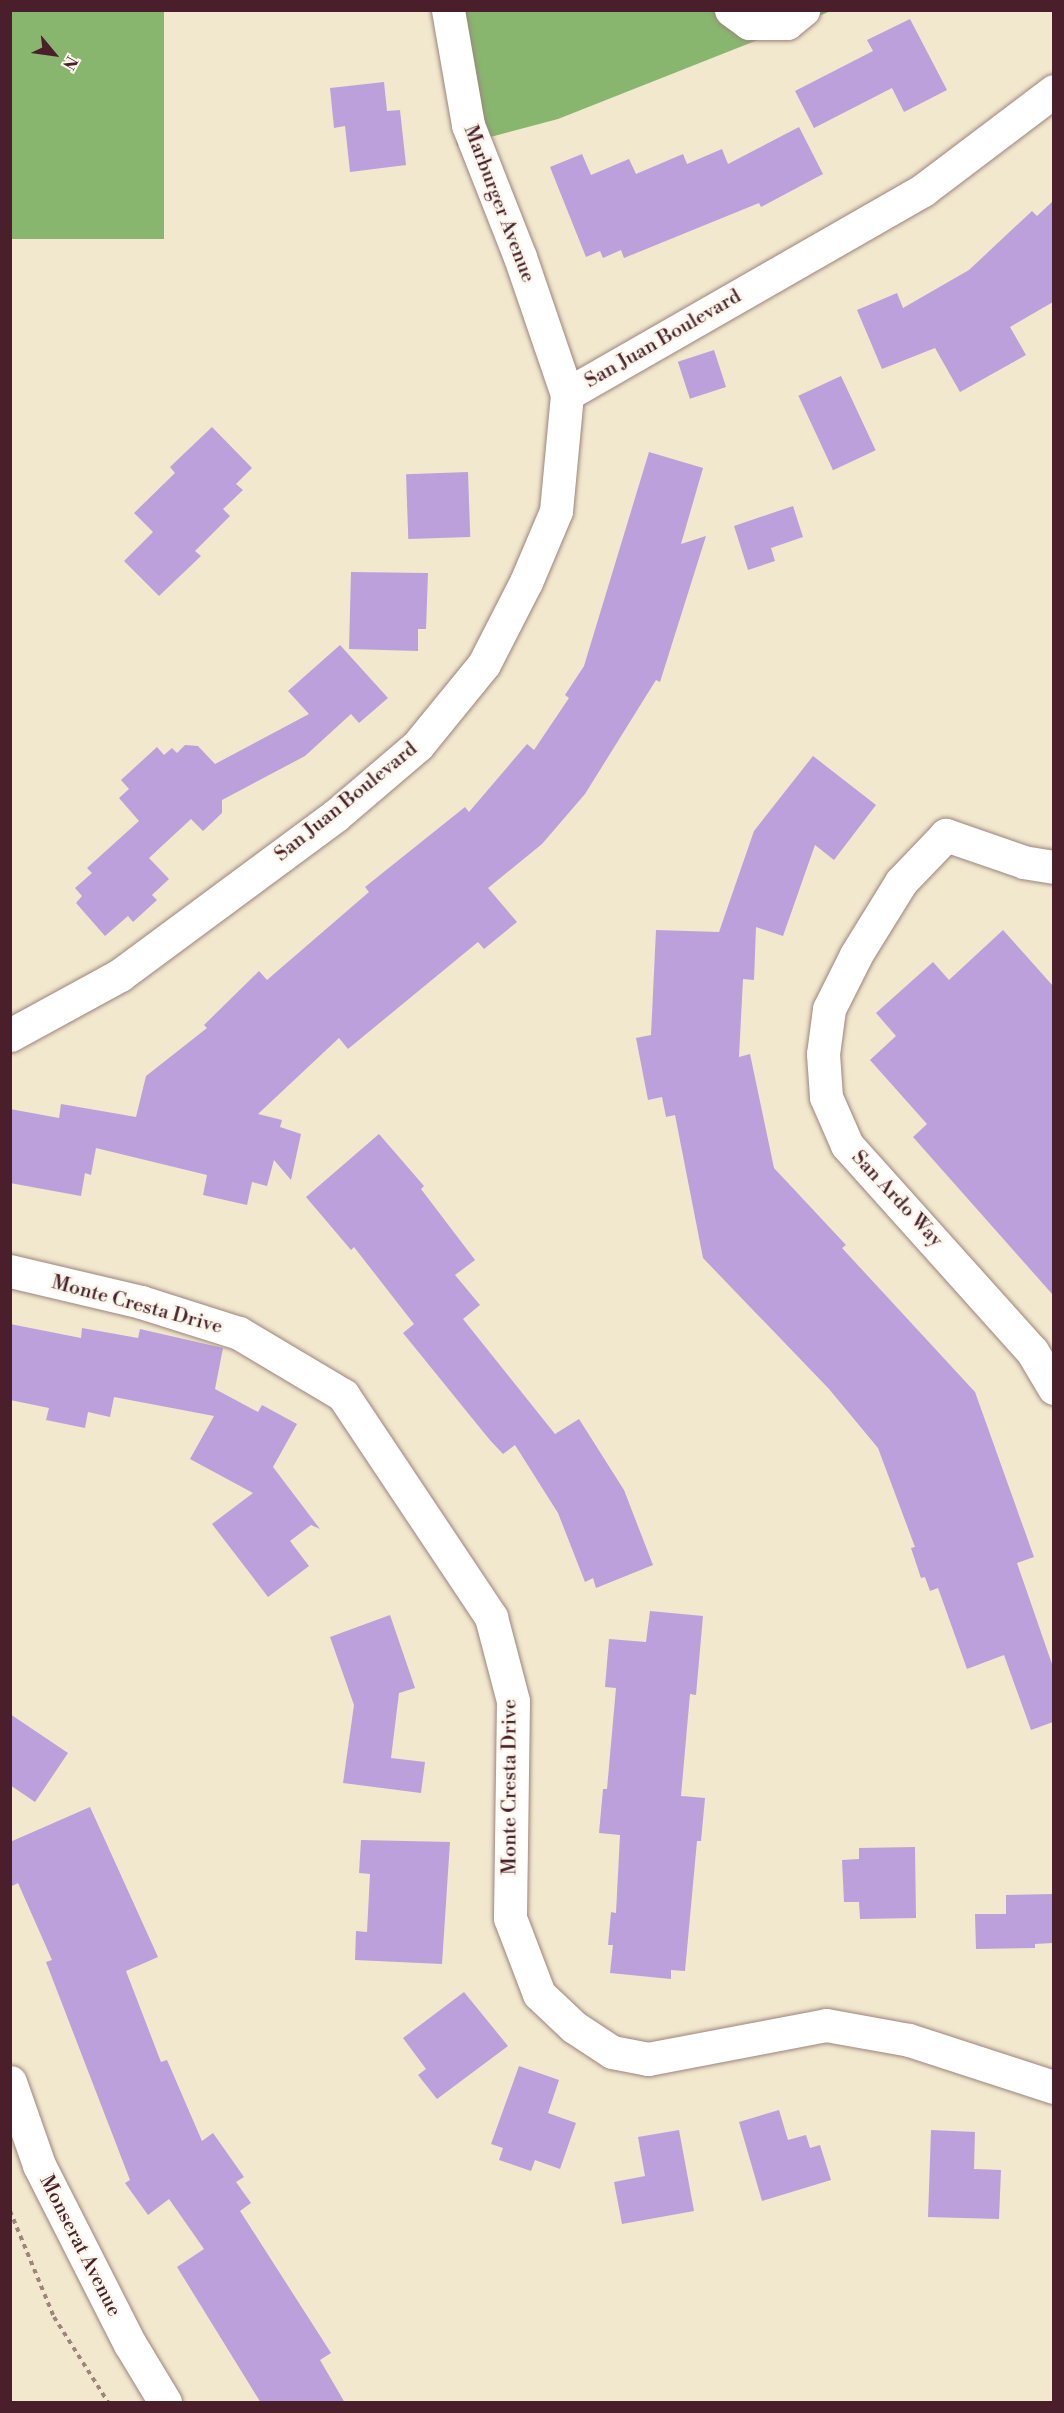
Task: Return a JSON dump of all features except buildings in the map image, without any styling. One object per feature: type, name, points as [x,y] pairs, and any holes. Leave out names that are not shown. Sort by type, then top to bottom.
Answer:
[{"type":"street","name":"Marburger Avenue","points":[[448,10],[468,125],[520,257],[567,394]]},
{"type":"street","points":[[731,10],[749,23],[787,23],[803,10]]},
{"type":"street","name":"San Juan Boulevard","points":[[10,1035],[120,975],[335,816],[418,745],[484,664],[526,582],[556,511],[567,394],[923,189],[1053,91]]},
{"type":"street","name":"San Ardo Way","points":[[1053,867],[1024,862],[946,835],[901,882],[856,955],[829,1010],[823,1054],[826,1097],[847,1145],[1032,1351],[1053,1388]]},
{"type":"street","name":"Monte Cresta Drive","points":[[10,1271],[141,1302],[239,1333],[343,1395],[491,1617],[513,1701],[510,1918],[539,1994],[574,2027],[612,2052],[648,2059],[826,2025],[909,2040],[1053,2087]]},
{"type":"street","name":"Monserat Avenue","points":[[10,2082],[39,2165],[130,2344],[165,2403]]},
{"type":"path","points":[[10,2211],[54,2317],[108,2403]]},
{"type":"green space","points":[[11,10],[164,10],[164,239],[11,239]]},
{"type":"green space","points":[[441,11],[831,11],[558,119],[457,146]]}]
